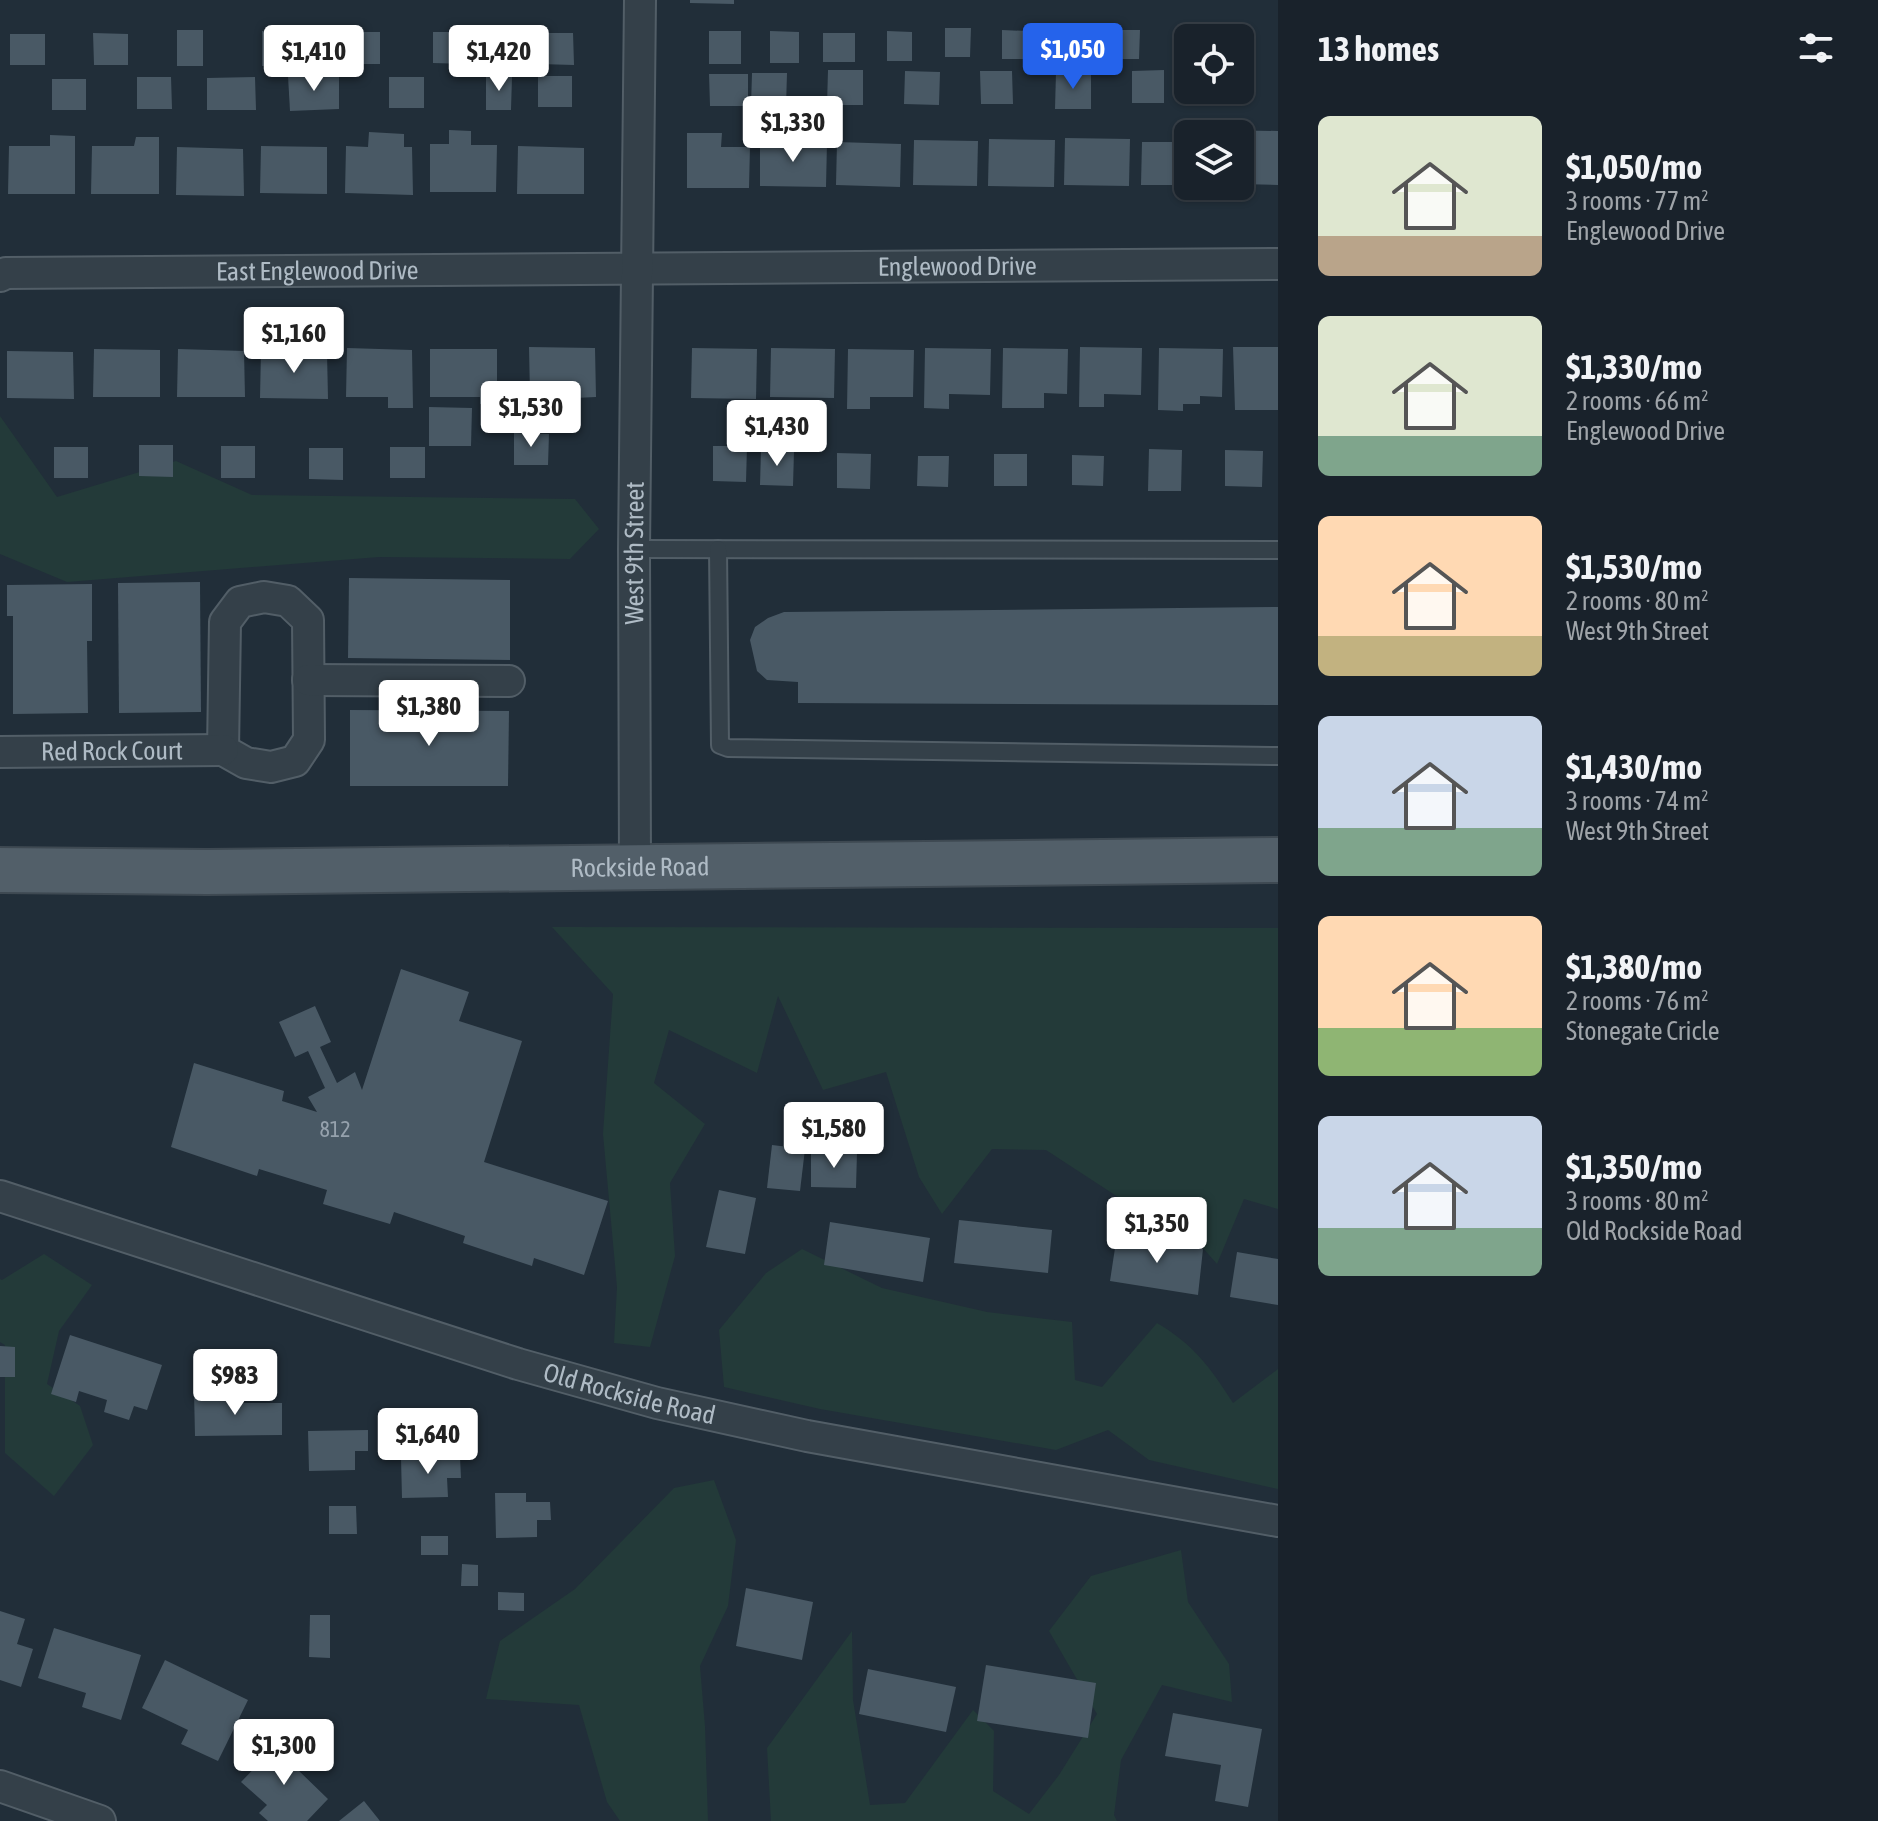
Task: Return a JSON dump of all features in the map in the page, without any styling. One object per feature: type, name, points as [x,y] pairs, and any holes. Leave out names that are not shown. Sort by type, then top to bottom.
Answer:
[{"type":"main road","name":"Rockside Road","points":[[0,870],[223,872],[1278,860]]},
{"type":"street","name":"West 9th Street","points":[[635,867],[634,549],[640,0]]},
{"type":"street","name":"Englewood Drive","points":[[637,268],[1278,264]]},
{"type":"street","name":"East Englewood Drive","points":[[0,276],[6,273],[637,268]]},
{"type":"street","points":[[264,597],[288,601],[308,620],[309,740],[295,761],[271,767],[246,763],[223,750],[225,622],[240,602],[264,597]]},
{"type":"street","points":[[308,680],[509,681]]},
{"type":"street","name":"Red Rock Court","points":[[0,752],[223,750]]},
{"type":"street","name":"Old Rockside Road","points":[[0,1196],[518,1364],[647,1401],[807,1436],[1278,1521]]},
{"type":"street","points":[[0,1786],[100,1821]]},
{"type":"lane","points":[[634,549],[1278,550]]},
{"type":"lane","points":[[718,549],[720,745],[728,748],[1278,756]]},
{"type":"green space","points":[[0,416],[57,497],[176,461],[252,495],[575,499],[599,529],[570,559],[379,557],[67,582],[0,554]]},
{"type":"green space","points":[[552,927],[1278,928],[1278,1209],[1244,1199],[1217,1264],[1195,1239],[1198,1207],[1118,1197],[1046,1150],[992,1149],[942,1214],[919,1177],[886,1072],[823,1090],[778,996],[757,1073],[669,1030],[654,1083],[705,1124],[670,1183],[675,1256],[650,1347],[614,1343],[617,1287],[603,1134],[613,994]]},
{"type":"green space","points":[[802,1249],[882,1288],[987,1312],[1072,1322],[1075,1380],[1102,1387],[1157,1323],[1181,1339],[1200,1358],[1233,1403],[1278,1369],[1278,1489],[1149,1460],[1108,1430],[1056,1450],[820,1409],[724,1387],[719,1330],[766,1273]]},
{"type":"green space","points":[[44,1254],[92,1285],[59,1331],[47,1384],[80,1406],[93,1445],[54,1496],[5,1453],[5,1345],[0,1342],[0,1279]]},
{"type":"green space","points":[[714,1480],[736,1540],[728,1606],[700,1666],[708,1821],[620,1821],[607,1802],[579,1705],[486,1699],[500,1641],[575,1589],[674,1488]]},
{"type":"green space","points":[[1181,1550],[1188,1602],[1229,1664],[1232,1702],[1162,1685],[1121,1760],[1114,1815],[1117,1821],[771,1821],[767,1748],[852,1631],[853,1700],[870,1805],[905,1803],[973,1710],[994,1731],[993,1791],[1029,1814],[1059,1775],[1097,1714],[1049,1631],[1091,1576]]},
{"type":"building","points":[[690,0],[734,0],[734,4],[690,3]]},
{"type":"building","points":[[945,28],[971,28],[970,57],[945,57]]},
{"type":"building","points":[[302,29],[302,66],[262,66],[262,31]]},
{"type":"building","points":[[1057,29],[1082,29],[1081,58],[1056,58]]},
{"type":"building","points":[[177,30],[203,30],[203,66],[177,66]]},
{"type":"building","points":[[1002,30],[1027,31],[1027,59],[1002,59]]},
{"type":"building","points":[[1114,30],[1140,30],[1139,59],[1114,59]]},
{"type":"building","points":[[709,31],[741,31],[741,64],[709,64]]},
{"type":"building","points":[[770,31],[799,32],[799,63],[770,63]]},
{"type":"building","points":[[887,31],[912,32],[912,61],[887,61]]},
{"type":"building","points":[[346,32],[380,32],[380,64],[346,64]]},
{"type":"building","points":[[433,32],[467,32],[467,64],[433,63]]},
{"type":"building","points":[[93,33],[128,34],[128,65],[94,65]]},
{"type":"building","points":[[539,33],[573,33],[574,65],[539,64]]},
{"type":"building","points":[[823,33],[855,33],[855,62],[823,62]]},
{"type":"building","points":[[10,34],[45,34],[45,65],[10,65]]},
{"type":"building","points":[[828,70],[863,70],[863,105],[827,105]]},
{"type":"building","points":[[1164,70],[1164,103],[1132,103],[1132,71]]},
{"type":"building","points":[[905,71],[940,72],[939,105],[904,104]]},
{"type":"building","points":[[980,71],[1012,71],[1013,104],[981,104]]},
{"type":"building","points":[[1056,72],[1091,72],[1091,109],[1055,109]]},
{"type":"building","points":[[752,73],[787,73],[786,107],[751,106]]},
{"type":"building","points":[[709,74],[748,74],[748,106],[710,106]]},
{"type":"building","points":[[288,76],[339,77],[339,109],[290,111]]},
{"type":"building","points":[[538,76],[572,76],[572,107],[538,107]]},
{"type":"building","points":[[137,77],[171,77],[172,109],[137,109]]},
{"type":"building","points":[[255,77],[256,110],[207,110],[207,78]]},
{"type":"building","points":[[389,77],[424,77],[424,108],[389,108]]},
{"type":"building","points":[[486,77],[512,77],[511,110],[486,110]]},
{"type":"building","points":[[52,79],[86,79],[86,110],[52,110]]},
{"type":"building","points":[[449,130],[471,131],[471,145],[497,145],[496,192],[430,192],[430,144],[449,144]]},
{"type":"building","points":[[1254,131],[1278,131],[1278,185],[1254,184]]},
{"type":"building","points":[[369,132],[404,134],[404,147],[412,147],[413,195],[345,193],[346,146],[368,147]]},
{"type":"building","points":[[687,133],[722,133],[721,147],[750,147],[749,188],[687,188]]},
{"type":"building","points":[[50,135],[75,136],[75,194],[8,194],[9,146],[50,146]]},
{"type":"building","points":[[136,137],[159,137],[159,194],[91,194],[92,146],[134,146]]},
{"type":"building","points":[[1065,138],[1130,139],[1129,186],[1064,185]]},
{"type":"building","points":[[989,139],[1055,140],[1054,187],[988,186]]},
{"type":"building","points":[[914,140],[978,141],[977,186],[913,185]]},
{"type":"building","points":[[760,141],[827,142],[826,187],[760,186]]},
{"type":"building","points":[[837,142],[901,144],[900,187],[836,185]]},
{"type":"building","points":[[1142,142],[1174,142],[1174,185],[1141,185]]},
{"type":"building","points":[[261,146],[327,147],[327,194],[260,193]]},
{"type":"building","points":[[518,146],[584,148],[584,194],[517,194]]},
{"type":"building","points":[[177,147],[243,149],[244,196],[176,195]]},
{"type":"building","points":[[529,347],[595,348],[596,397],[575,398],[575,408],[552,408],[552,395],[530,395]]},
{"type":"building","points":[[1080,347],[1142,348],[1141,395],[1104,394],[1104,407],[1079,407]]},
{"type":"building","points":[[1233,347],[1278,347],[1278,410],[1235,410]]},
{"type":"building","points":[[347,348],[412,350],[413,408],[388,408],[388,397],[346,397]]},
{"type":"building","points":[[692,348],[757,349],[756,399],[691,398]]},
{"type":"building","points":[[771,348],[835,349],[834,398],[770,397]]},
{"type":"building","points":[[925,348],[991,349],[990,395],[949,394],[949,409],[924,408]]},
{"type":"building","points":[[1003,348],[1068,349],[1067,394],[1044,393],[1044,408],[1002,408]]},
{"type":"building","points":[[1159,348],[1223,349],[1222,397],[1200,396],[1200,404],[1183,404],[1183,411],[1158,410]]},
{"type":"building","points":[[94,349],[160,350],[160,397],[93,397]]},
{"type":"building","points":[[178,349],[244,351],[245,397],[177,397]]},
{"type":"building","points":[[430,349],[497,349],[497,404],[480,404],[480,397],[430,397]]},
{"type":"building","points":[[848,349],[914,350],[913,397],[870,397],[870,409],[847,409]]},
{"type":"building","points":[[261,350],[327,352],[328,399],[260,398]]},
{"type":"building","points":[[7,351],[73,352],[74,399],[7,398]]},
{"type":"building","points":[[429,407],[472,408],[471,446],[429,446]]},
{"type":"building","points":[[514,433],[549,434],[548,465],[514,465]]},
{"type":"building","points":[[139,445],[173,445],[173,477],[139,476]]},
{"type":"building","points":[[221,446],[255,446],[255,478],[221,478]]},
{"type":"building","points":[[713,446],[747,446],[746,482],[713,481]]},
{"type":"building","points":[[54,447],[88,447],[88,478],[54,478]]},
{"type":"building","points":[[390,447],[425,447],[425,478],[390,478]]},
{"type":"building","points":[[309,448],[343,448],[343,480],[309,479]]},
{"type":"building","points":[[1149,449],[1182,450],[1181,491],[1148,491]]},
{"type":"building","points":[[761,450],[794,451],[793,486],[760,485]]},
{"type":"building","points":[[1225,450],[1263,451],[1262,487],[1225,486]]},
{"type":"building","points":[[837,453],[871,454],[870,489],[837,488]]},
{"type":"building","points":[[994,454],[1027,454],[1027,486],[994,486]]},
{"type":"building","points":[[1072,455],[1104,456],[1103,486],[1072,485]]},
{"type":"building","points":[[918,456],[949,456],[948,487],[917,486]]},
{"type":"building","points":[[349,578],[510,580],[510,660],[348,658]]},
{"type":"building","points":[[200,582],[201,712],[119,713],[118,583]]},
{"type":"building","points":[[92,584],[92,641],[87,641],[88,713],[13,714],[13,616],[7,616],[7,585]]},
{"type":"building","points":[[1278,607],[1278,705],[798,703],[798,682],[767,680],[757,671],[750,640],[755,627],[784,612]]},
{"type":"building","points":[[350,710],[509,711],[508,786],[350,786]]},
{"type":"building","points":[[401,969],[469,992],[459,1021],[522,1041],[484,1162],[608,1201],[584,1275],[534,1258],[532,1266],[463,1243],[465,1236],[394,1212],[390,1224],[323,1204],[327,1190],[259,1169],[257,1176],[171,1147],[194,1063],[284,1091],[282,1101],[317,1112],[308,1097],[325,1088],[308,1051],[295,1057],[279,1022],[315,1006],[331,1042],[320,1047],[337,1083],[355,1072],[362,1090]]},
{"type":"building","points":[[772,1145],[805,1149],[800,1191],[767,1188]]},
{"type":"building","points":[[811,1152],[857,1152],[856,1188],[811,1187]]},
{"type":"building","points":[[719,1190],[756,1198],[745,1254],[706,1247]]},
{"type":"building","points":[[959,1220],[1052,1230],[1048,1273],[954,1263]]},
{"type":"building","points":[[830,1222],[930,1238],[923,1282],[824,1265]]},
{"type":"building","points":[[1117,1235],[1203,1249],[1198,1295],[1110,1281]]},
{"type":"building","points":[[1237,1252],[1278,1259],[1278,1305],[1230,1297]]},
{"type":"building","points":[[70,1335],[162,1365],[147,1410],[134,1406],[129,1420],[104,1412],[107,1400],[79,1391],[76,1402],[51,1394]]},
{"type":"building","points":[[0,1346],[15,1347],[15,1377],[0,1377]]},
{"type":"building","points":[[194,1392],[212,1392],[212,1399],[237,1399],[237,1403],[282,1403],[282,1435],[195,1436]]},
{"type":"building","points":[[368,1430],[368,1451],[355,1451],[355,1470],[309,1471],[308,1431]]},
{"type":"building","points":[[460,1457],[461,1478],[447,1478],[448,1497],[402,1498],[401,1458]]},
{"type":"building","points":[[495,1493],[526,1493],[526,1502],[550,1502],[551,1520],[537,1520],[537,1537],[496,1538]]},
{"type":"building","points":[[329,1506],[356,1506],[357,1534],[329,1534]]},
{"type":"building","points":[[421,1536],[448,1536],[448,1555],[421,1555]]},
{"type":"building","points":[[462,1564],[478,1565],[478,1586],[461,1586]]},
{"type":"building","points":[[746,1588],[813,1602],[802,1660],[736,1646]]},
{"type":"building","points":[[498,1592],[524,1593],[524,1611],[498,1610]]},
{"type":"building","points":[[0,1611],[25,1619],[17,1644],[33,1649],[21,1687],[0,1680]]},
{"type":"building","points":[[310,1615],[330,1615],[330,1658],[309,1657]]},
{"type":"building","points":[[54,1628],[141,1655],[121,1720],[82,1707],[86,1693],[38,1678]]},
{"type":"building","points":[[165,1660],[248,1700],[218,1761],[181,1744],[188,1730],[142,1708]]},
{"type":"building","points":[[986,1665],[1096,1683],[1088,1738],[977,1721]]},
{"type":"building","points":[[868,1669],[956,1687],[946,1732],[859,1714]]},
{"type":"building","points":[[1173,1713],[1262,1729],[1248,1807],[1215,1801],[1221,1765],[1165,1756]]},
{"type":"building","points":[[287,1741],[306,1759],[297,1769],[328,1799],[307,1821],[268,1821],[259,1813],[267,1805],[241,1782],[273,1749],[278,1752]]},
{"type":"building","points":[[364,1801],[380,1821],[339,1821]]}]
